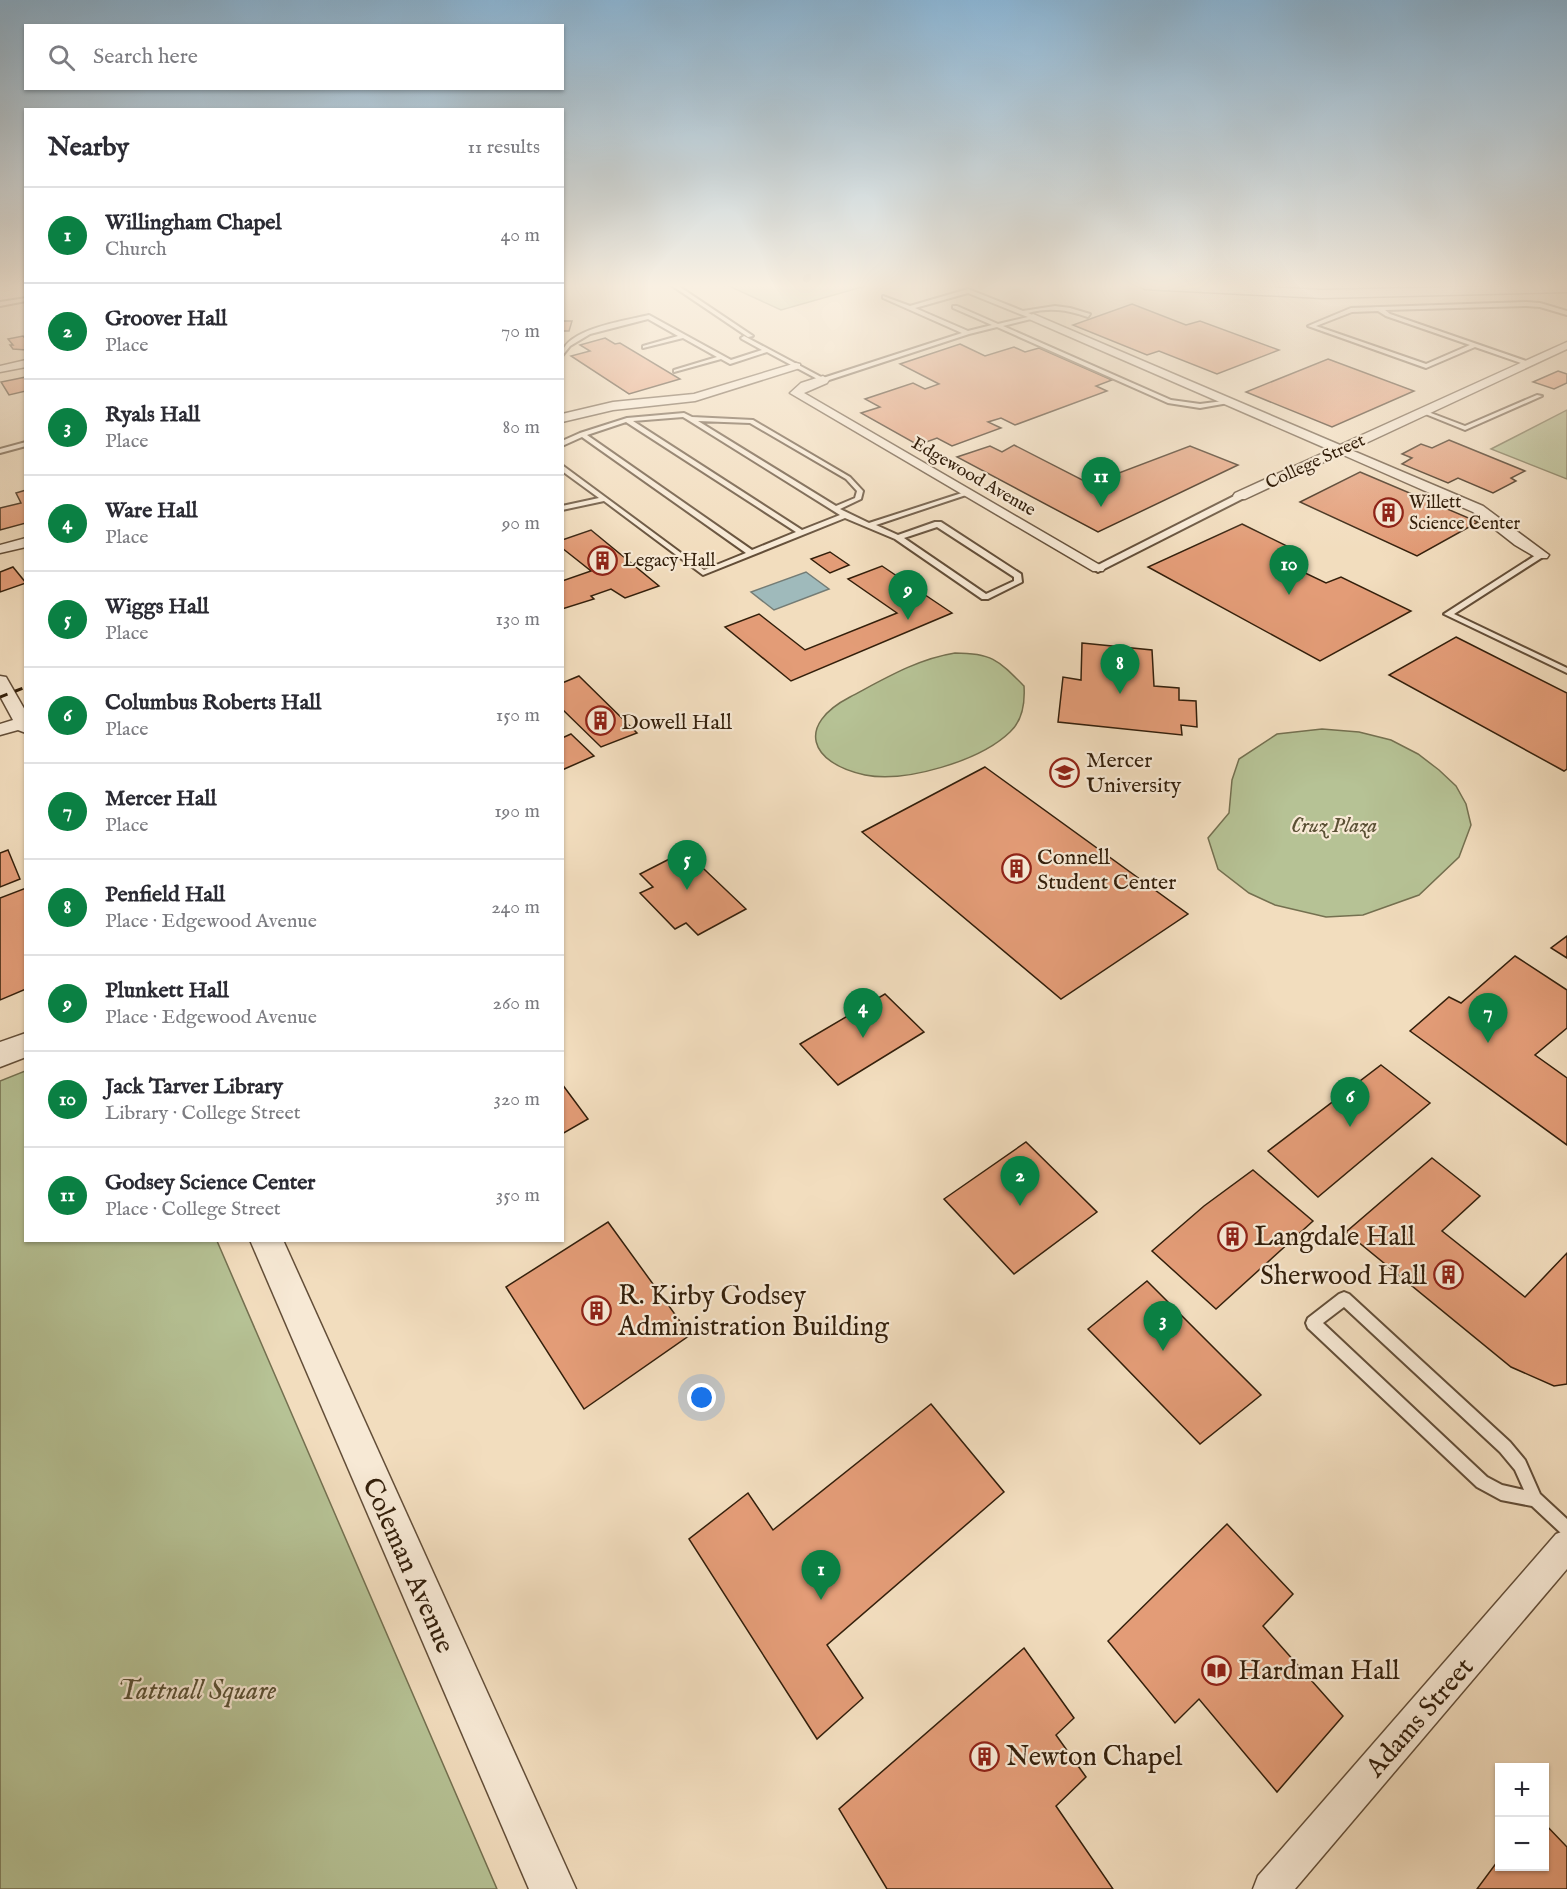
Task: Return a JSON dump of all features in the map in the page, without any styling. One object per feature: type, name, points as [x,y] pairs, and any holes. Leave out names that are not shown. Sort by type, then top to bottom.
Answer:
[{"type":"street","points":[[564,417],[614,406],[683,399],[772,373]]},
{"type":"street","points":[[1163,373],[1478,509],[1520,542],[1542,555]]},
{"type":"street","name":"College Street","points":[[1098,568],[1240,496],[1505,373]]},
{"type":"street","name":"Edgewood Avenue","points":[[823,380],[805,386],[796,393],[1098,568]]},
{"type":"street","points":[[0,549],[24,543]]},
{"type":"street","points":[[0,681],[24,725],[0,730]]},
{"type":"street","points":[[0,1055],[24,1045]]},
{"type":"street","points":[[0,1066],[24,1060]]},
{"type":"street","name":"Coleman Avenue","points":[[267,1242],[553,1889]]},
{"type":"street","name":"Adams Street","points":[[1271,1889],[1567,1545]]},
{"type":"lane","points":[[810,373],[823,380],[844,373]]},
{"type":"lane","points":[[1105,373],[1170,402],[1200,406],[1230,402]]},
{"type":"lane","points":[[1421,411],[1465,428],[1539,396]]},
{"type":"lane","points":[[683,399],[686,417],[845,515],[898,537],[986,597],[1018,582],[1018,576],[938,524],[898,537]]},
{"type":"lane","points":[[564,443],[627,420],[686,417],[751,421],[848,478],[860,491],[858,499],[835,509]]},
{"type":"lane","points":[[627,420],[802,533]]},
{"type":"lane","points":[[582,435],[752,553]]},
{"type":"lane","points":[[0,451],[24,445]]},
{"type":"lane","points":[[564,468],[703,573],[845,515]]},
{"type":"lane","points":[[868,525],[967,493]]},
{"type":"lane","points":[[564,508],[605,499]]},
{"type":"lane","points":[[1542,555],[1448,614],[1567,671]]},
{"type":"lane","points":[[1535,1499],[1511,1497],[1496,1492],[1482,1482],[1313,1323],[1344,1298],[1505,1447],[1520,1465],[1535,1499],[1567,1529]]},
{"type":"green space","points":[[1567,410],[1567,479],[1491,449]]},
{"type":"green space","points":[[955,653],[978,654],[994,660],[1024,686],[1023,704],[1018,722],[997,743],[961,760],[921,773],[881,777],[846,769],[831,762],[821,752],[816,742],[816,731],[822,719],[833,708],[901,671],[927,660]]},
{"type":"green space","name":"Cruz Plaza","points":[[1322,729],[1359,732],[1391,740],[1418,754],[1456,786],[1466,804],[1471,825],[1459,857],[1419,895],[1363,915],[1326,917],[1275,905],[1249,893],[1218,869],[1208,838],[1229,813],[1232,780],[1239,759],[1277,734]]},
{"type":"green space","name":"Tattnall Square","points":[[24,1071],[24,1242],[217,1242],[497,1889],[0,1889],[0,1081]]},
{"type":"water","points":[[806,572],[829,589],[774,610],[751,592]]},
{"type":"building","points":[[597,373],[670,373],[680,379],[629,394]]},
{"type":"building","points":[[918,373],[1096,373],[1112,380],[1096,386],[1107,391],[1015,425],[1001,418],[988,422],[1001,428],[952,446],[937,438],[918,445],[861,413],[880,407],[865,399],[913,383],[925,389],[939,384]]},
{"type":"building","points":[[1293,373],[1366,373],[1414,391],[1332,427],[1246,392]]},
{"type":"building","points":[[1553,373],[1567,374],[1567,383],[1554,389],[1533,382]]},
{"type":"building","points":[[24,377],[24,391],[9,395],[1,382]]},
{"type":"building","points":[[1449,440],[1525,471],[1511,478],[1516,481],[1493,493],[1458,478],[1448,483],[1402,464],[1412,458],[1402,454],[1421,444],[1432,448]]},
{"type":"building","points":[[1014,445],[1090,484],[1190,446],[1238,465],[1098,532],[957,457],[990,446],[1002,452]]},
{"type":"building","name":"Willett Science Center","points":[[1360,472],[1478,522],[1417,556],[1300,502]]},
{"type":"building","points":[[24,491],[24,524],[0,530],[0,508],[21,503],[16,493]]},
{"type":"building","points":[[1242,524],[1299,552],[1280,561],[1326,583],[1341,577],[1411,611],[1320,661],[1148,567]]},
{"type":"building","name":"Legacy Hall","points":[[591,530],[659,586],[625,598],[611,589],[591,596],[594,599],[564,608],[564,580],[591,571],[564,550],[564,539]]},
{"type":"building","points":[[830,552],[849,565],[830,573],[811,559]]},
{"type":"building","points":[[882,566],[952,613],[791,681],[725,627],[759,614],[805,650],[897,613],[848,579]]},
{"type":"building","points":[[13,567],[24,584],[0,592],[0,572]]},
{"type":"building","points":[[1456,637],[1567,693],[1567,769],[1564,771],[1389,675]]},
{"type":"building","points":[[1082,643],[1152,650],[1154,686],[1179,688],[1179,700],[1196,701],[1197,727],[1181,725],[1182,735],[1058,722],[1063,677],[1081,680]]},
{"type":"building","name":"Dowell Hall","points":[[579,676],[637,733],[601,747],[564,711],[564,682]]},
{"type":"building","points":[[571,734],[594,756],[564,769],[564,737]]},
{"type":"building","name":"Connell Student Center","points":[[985,767],[1188,914],[1061,999],[862,832]]},
{"type":"building","points":[[8,850],[20,879],[0,887],[0,853]]},
{"type":"building","points":[[685,851],[746,909],[698,935],[686,923],[675,929],[640,893],[653,887],[640,874]]},
{"type":"building","points":[[24,889],[24,990],[0,1000],[0,898]]},
{"type":"building","points":[[1567,936],[1567,958],[1551,948]]},
{"type":"building","points":[[1515,956],[1567,990],[1567,1028],[1535,1055],[1567,1078],[1567,1145],[1410,1031],[1449,997],[1461,1003]]},
{"type":"building","points":[[885,994],[924,1032],[838,1085],[800,1044]]},
{"type":"building","points":[[1381,1065],[1430,1103],[1318,1197],[1268,1151]]},
{"type":"building","points":[[564,1087],[588,1119],[564,1133]]},
{"type":"building","points":[[1026,1142],[1097,1212],[1014,1274],[944,1199]]},
{"type":"building","name":"Sherwood Hall","points":[[1432,1158],[1480,1196],[1442,1231],[1525,1297],[1567,1253],[1567,1384],[1554,1386],[1511,1367],[1346,1232]]},
{"type":"building","name":"Langdale Hall","points":[[1253,1170],[1313,1221],[1216,1309],[1152,1251],[1204,1206]]},
{"type":"building","name":"R. Kirby Godsey Administration Building","points":[[608,1222],[690,1335],[584,1409],[506,1287]]},
{"type":"building","points":[[1147,1281],[1261,1395],[1200,1444],[1088,1329]]},
{"type":"building","points":[[931,1404],[1004,1492],[827,1645],[863,1698],[817,1739],[689,1539],[748,1493],[773,1530]]},
{"type":"building","name":"Hardman Hall","points":[[1227,1524],[1293,1594],[1263,1626],[1343,1716],[1277,1792],[1199,1699],[1175,1723],[1108,1641]]},
{"type":"building","name":"Newton Chapel","points":[[1024,1648],[1074,1718],[1056,1735],[1086,1777],[1056,1806],[1113,1889],[887,1889],[839,1809]]},
{"type":"building","points":[[1549,1828],[1567,1847],[1567,1889],[1477,1889],[1495,1865],[1495,1871],[1549,1871]]},
{"type":"railway","points":[[0,697],[24,688]]},
{"type":"place","name":"Godsey Science Center","points":[[1101,507]]},
{"type":"place","name":"Willett Science Center","points":[[1388,512]]},
{"type":"place","name":"Legacy Hall","points":[[602,560]]},
{"type":"place","name":"Jack Tarver Library","points":[[1289,595]]},
{"type":"place","name":"Plunkett Hall","points":[[908,620]]},
{"type":"place","name":"Penfield Hall","points":[[1120,694]]},
{"type":"place","name":"Dowell Hall","points":[[600,721]]},
{"type":"place","name":"Mercer University","points":[[1065,772]]},
{"type":"place","name":"Connell Student Center","points":[[1016,869]]},
{"type":"place","name":"Wiggs Hall","points":[[687,890]]},
{"type":"place","name":"Ware Hall","points":[[863,1038]]},
{"type":"place","name":"Mercer Hall","points":[[1488,1043]]},
{"type":"place","name":"Columbus Roberts Hall","points":[[1350,1127]]},
{"type":"place","name":"Groover Hall","points":[[1020,1206]]},
{"type":"place","name":"Langdale Hall","points":[[1233,1236]]},
{"type":"place","name":"Sherwood Hall","points":[[1448,1275]]},
{"type":"place","name":"R. Kirby Godsey Administration Building","points":[[597,1311]]},
{"type":"place","name":"Ryals Hall","points":[[1163,1351]]},
{"type":"place","name":"Willingham Chapel","points":[[821,1600]]},
{"type":"place","name":"Hardman Hall","points":[[1217,1670]]},
{"type":"place","name":"Newton Chapel","points":[[985,1756]]}]
